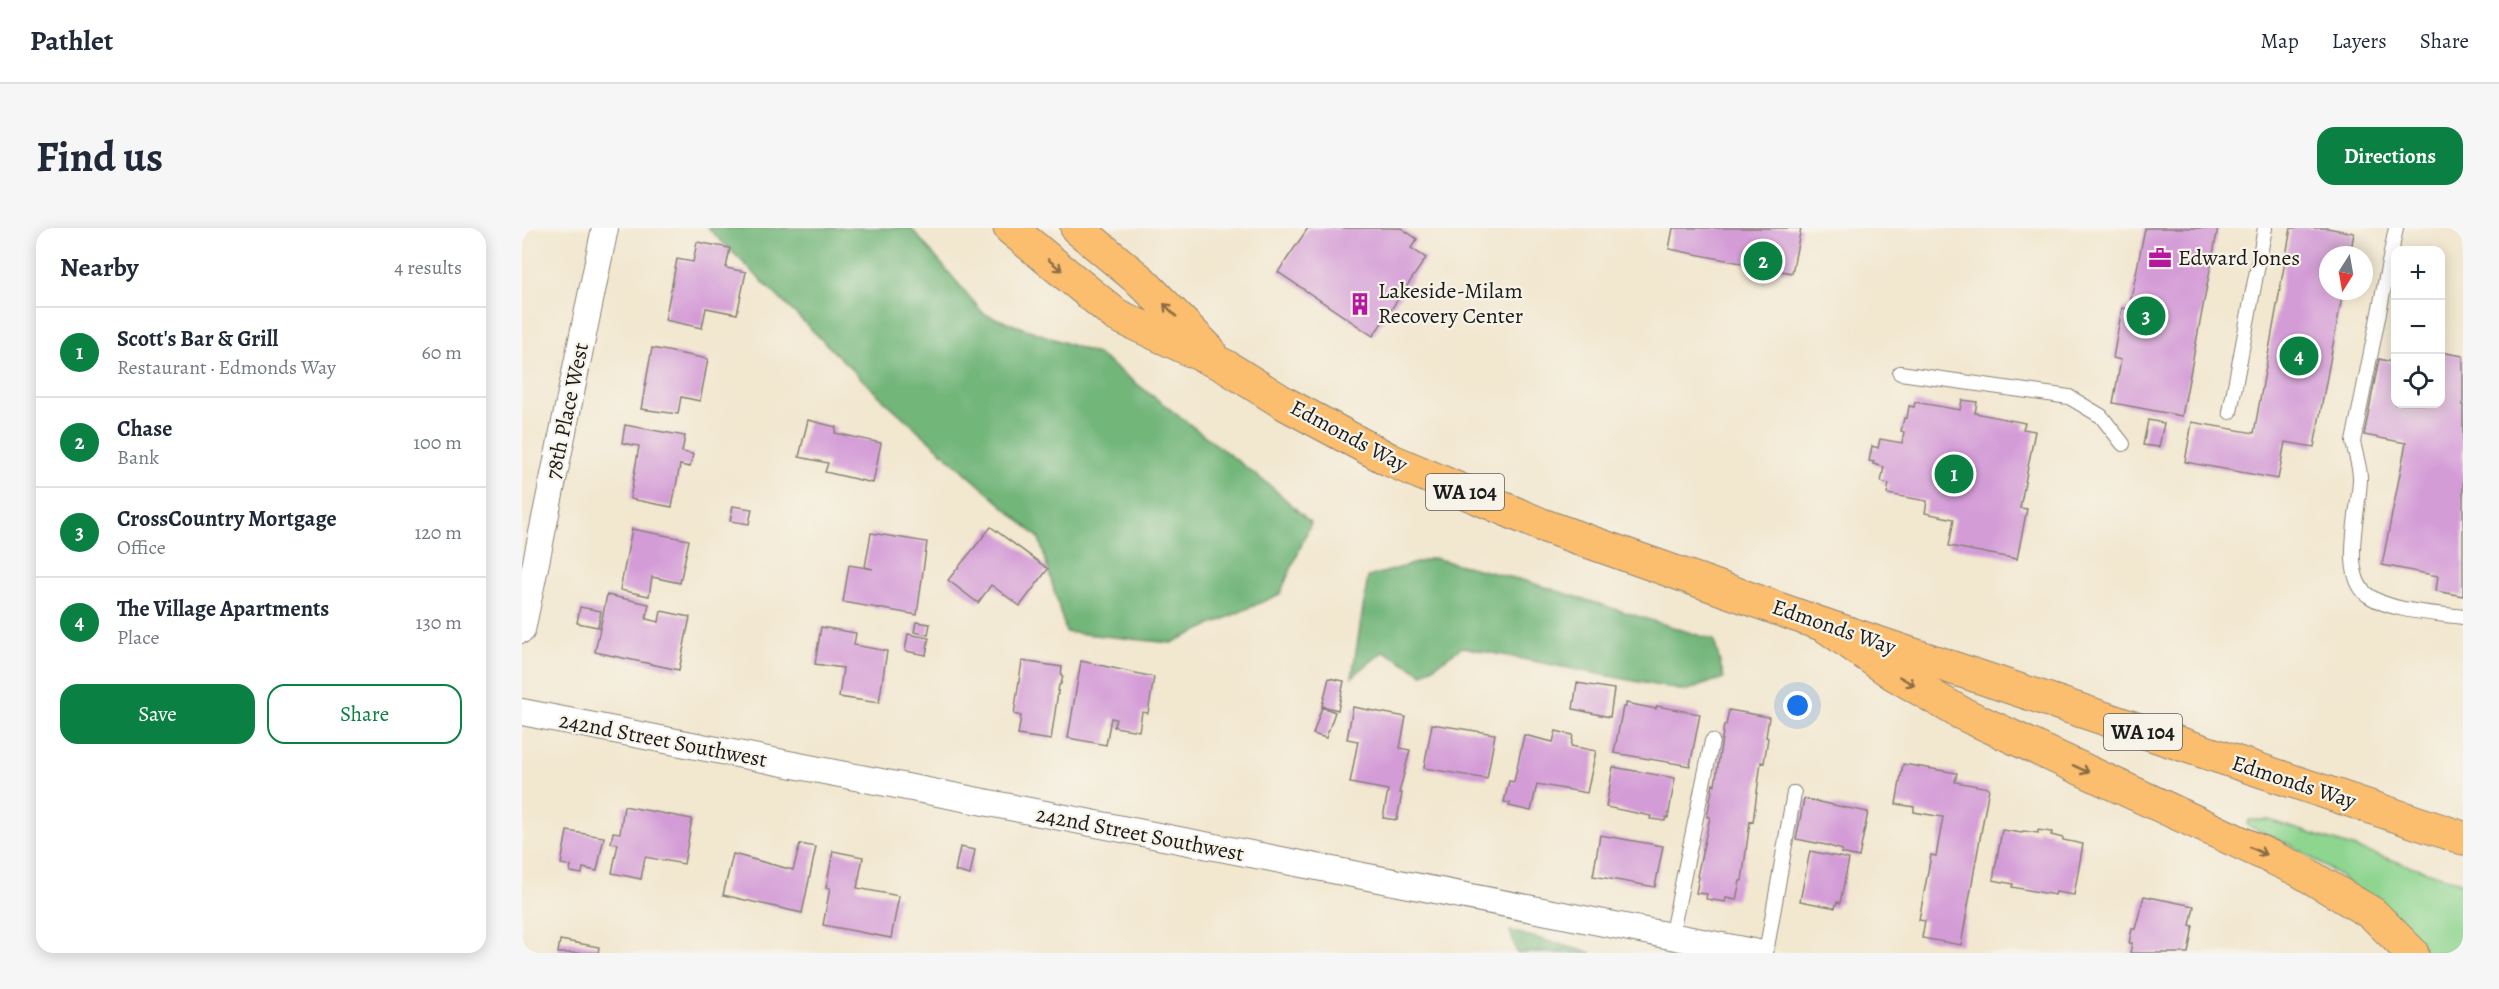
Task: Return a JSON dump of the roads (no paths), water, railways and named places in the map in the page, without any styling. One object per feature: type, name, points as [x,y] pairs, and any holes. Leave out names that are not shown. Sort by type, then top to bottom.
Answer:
[{"type":"main road","name":"Edmonds Way","points":[[1010,228],[1116,315],[1225,366],[1284,403],[1390,460],[1542,525],[1824,625],[2463,838]]},
{"type":"main road","name":"Edmonds Way","points":[[1077,228],[1142,282],[1225,366]]},
{"type":"main road","points":[[1097,228],[1112,258]]},
{"type":"main road","points":[[1824,625],[1894,674],[1961,713],[2299,870],[2373,914],[2412,953]]},
{"type":"street","name":"78th Place West","points":[[522,630],[604,228]]},
{"type":"street","name":"242nd Street Southwest","points":[[522,712],[1758,953]]},
{"type":"lane","points":[[2230,412],[2265,228]]},
{"type":"lane","points":[[2396,228],[2353,442],[2360,476],[2352,561],[2356,580],[2368,596],[2385,604],[2463,616]]},
{"type":"lane","points":[[1900,373],[2069,397],[2101,416],[2123,444]]},
{"type":"lane","points":[[1671,937],[1712,741]]},
{"type":"lane","points":[[1766,953],[1794,793]]},
{"type":"place","name":"Edward Jones","points":[[2160,258]]},
{"type":"place","name":"Chase","points":[[1763,261]]},
{"type":"place","name":"Lakeside-Milam Recovery Center","points":[[1360,304]]},
{"type":"place","name":"CrossCountry Mortgage","points":[[2146,316]]},
{"type":"place","name":"The Village Apartments","points":[[2299,356]]},
{"type":"place","name":"Scott's Bar & Grill","points":[[1954,474]]}]
